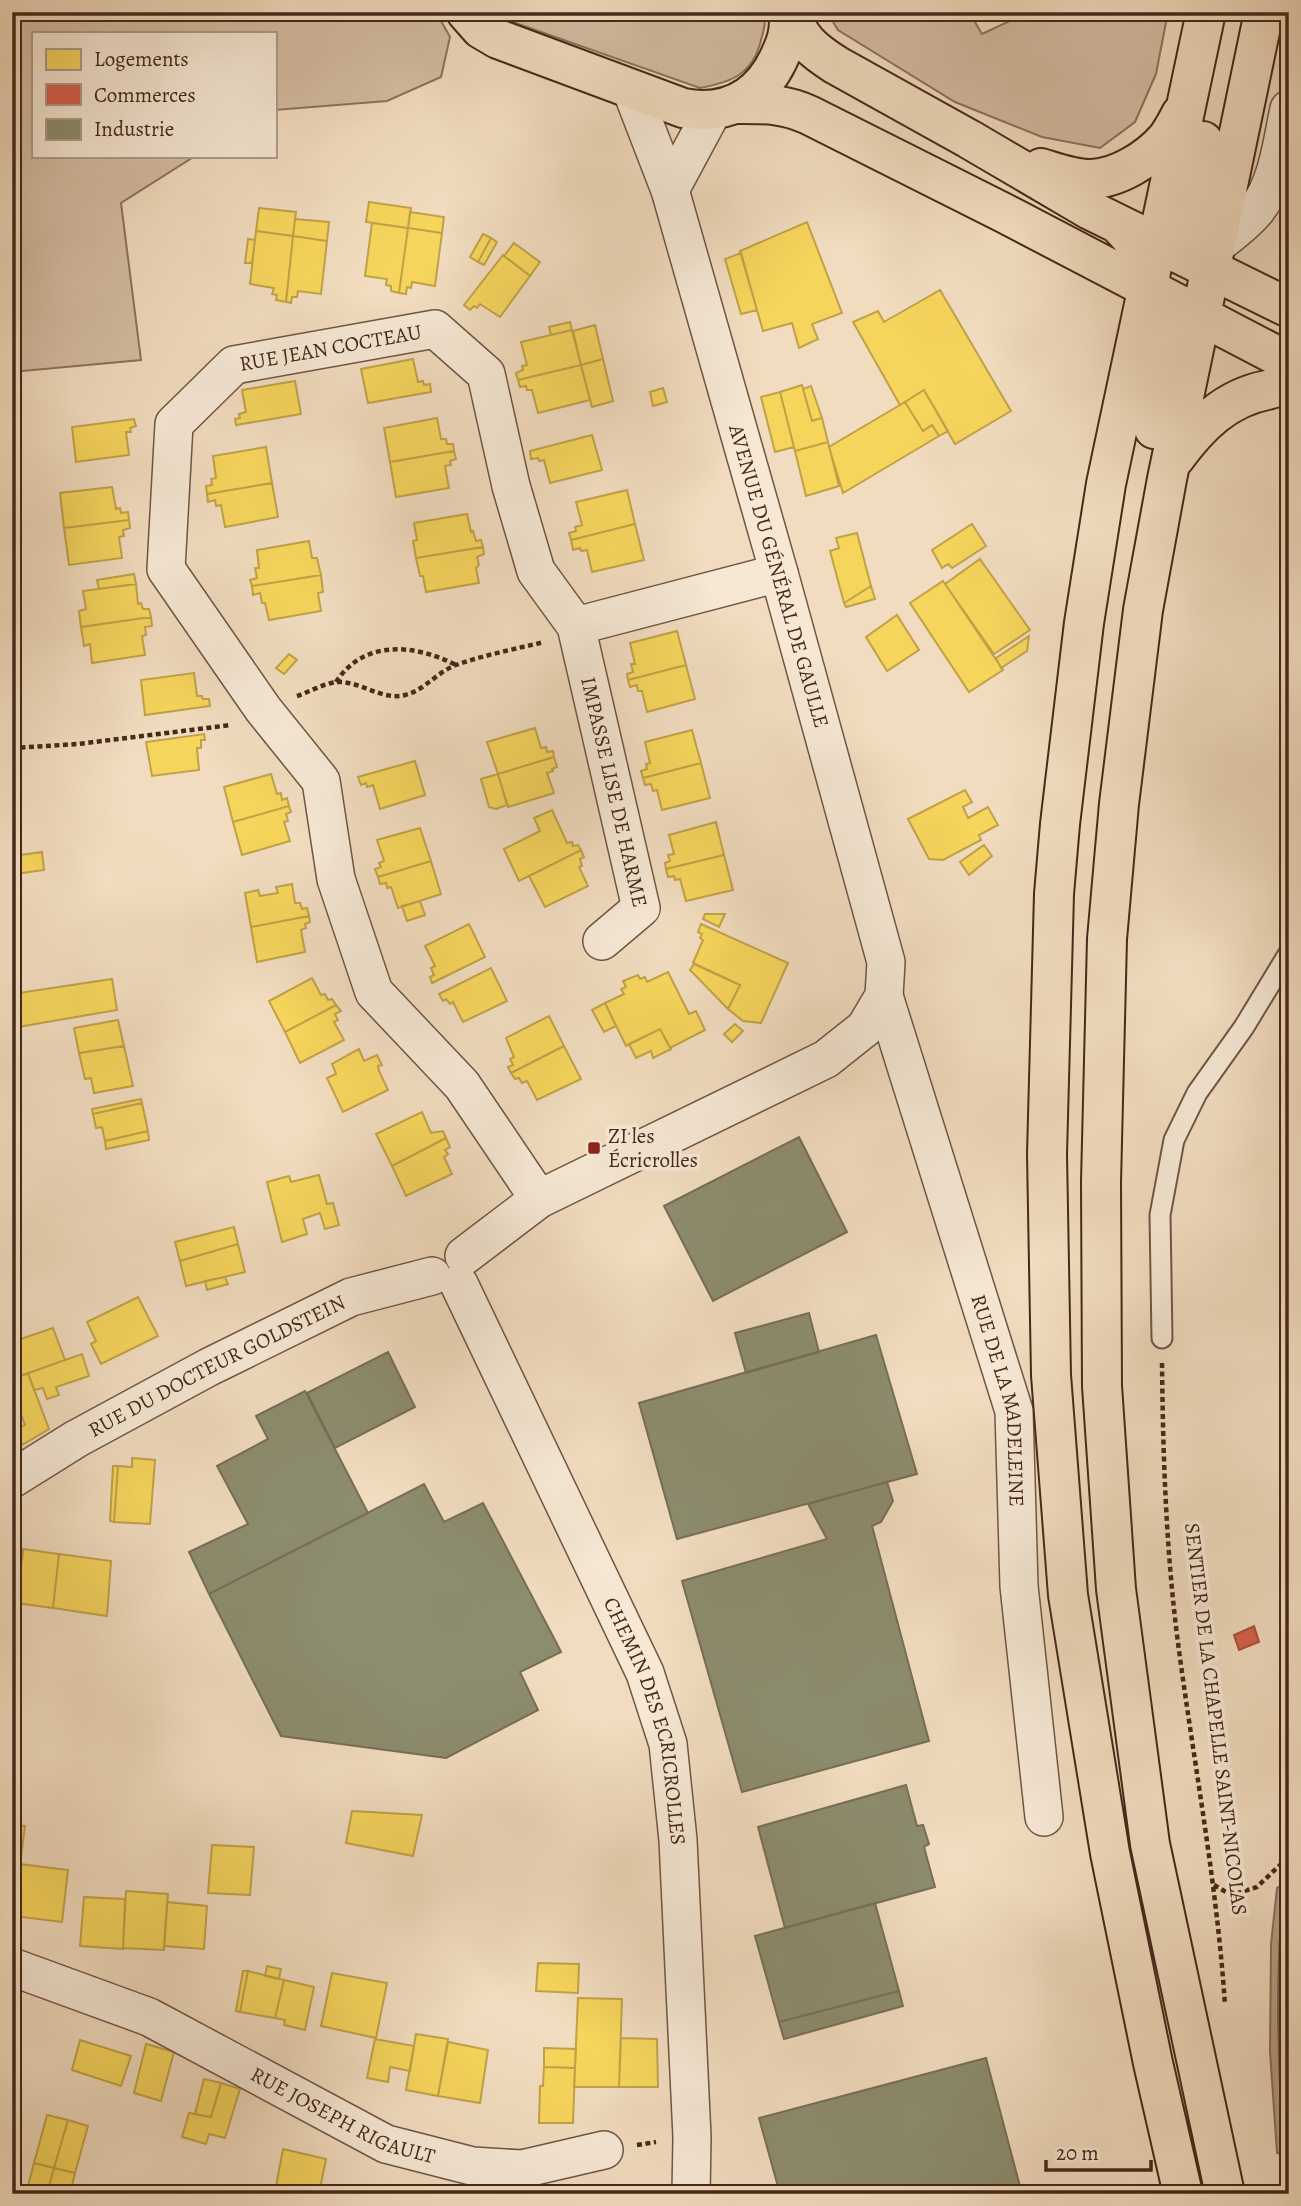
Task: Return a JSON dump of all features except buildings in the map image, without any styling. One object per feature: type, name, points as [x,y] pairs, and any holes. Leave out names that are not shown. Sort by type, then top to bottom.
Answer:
[{"type":"main road","points":[[466,12],[481,29],[498,39],[683,108],[697,111],[770,103],[790,106],[1151,275],[1207,277],[1289,309]]},
{"type":"main road","points":[[724,107],[752,94],[764,84],[788,40],[788,12]]},
{"type":"main road","points":[[788,12],[803,40],[816,52],[1090,210],[1118,223],[1151,275],[1163,359],[1160,396],[1140,513],[1116,688],[1101,1182],[1102,1385],[1116,1589],[1150,1844],[1226,2194]]},
{"type":"main road","points":[[1183,2194],[1150,2050],[1110,1853],[1068,1595],[1050,1347],[1047,1154],[1054,906],[1060,824],[1095,552],[1106,484],[1206,12]]},
{"type":"main road","points":[[1229,12],[1196,175],[1196,222],[1207,277],[1234,334],[1289,362]]},
{"type":"main road","points":[[1107,939],[1119,804],[1153,550],[1207,277],[1264,12]]},
{"type":"main road","points":[[969,139],[1063,176],[1091,179],[1119,173],[1146,157],[1167,137],[1186,106]]},
{"type":"main road","points":[[1151,275],[1207,277]]},
{"type":"main road","points":[[1170,465],[1209,418],[1234,400],[1253,392],[1289,387]]},
{"type":"street","name":"AVENUE DU GÉNÉRAL DE GAULLE","points":[[631,89],[670,190],[779,573],[885,979]]},
{"type":"street","points":[[670,190],[724,107]]},
{"type":"street","points":[[1207,277],[1244,223],[1259,208],[1280,153],[1289,108]]},
{"type":"street","name":"RUE JEAN COCTEAU","points":[[539,1199],[462,1085],[374,992],[336,878],[321,781],[264,709],[166,569],[174,424],[234,365],[435,330],[486,374],[511,486],[536,571],[576,626]]},
{"type":"street","points":[[576,626],[779,573]]},
{"type":"street","name":"IMPASSE LISE DE HARME","points":[[576,626],[641,908],[602,941]]},
{"type":"street","name":"RUE DU DOCTEUR GOLDSTEIN","points":[[12,1479],[76,1439],[185,1380],[351,1297],[452,1272],[539,1199],[826,1059],[865,1028],[885,979]]},
{"type":"street","name":"RUE DE LA MADELEINE","points":[[885,979],[1014,1411],[1018,1586],[1044,1817]]},
{"type":"street","name":"CHEMIN DES ECRICROLLES","points":[[452,1272],[645,1673],[668,1744],[678,1840],[692,2137],[691,2194]]},
{"type":"street","name":"RUE JOSEPH RIGAULT","points":[[12,1967],[149,2017],[386,2144],[471,2166],[522,2169],[604,2150]]},
{"type":"lane","points":[[1161,1338],[1160,1214],[1174,1140],[1197,1093],[1244,1027],[1289,953]]},
{"type":"path","points":[[12,748],[78,744],[232,725],[264,709],[336,682],[356,685],[383,695],[404,696],[423,688],[438,674],[456,666],[560,637],[576,626]]},
{"type":"path","points":[[336,682],[344,670],[362,657],[380,651],[420,651],[438,656],[456,666]]},
{"type":"path","name":"SENTIER DE LA CHAPELLE SAINT-NICOLAS","points":[[1161,1338],[1164,1482],[1178,1641],[1220,1938]]},
{"type":"path","points":[[1213,1884],[1231,1895],[1257,1887],[1281,1864],[1289,1860]]},
{"type":"path","points":[[604,2150],[692,2137]]},
{"type":"shaded area","points":[[12,12],[436,12],[450,37],[441,77],[387,101],[276,110],[276,32],[32,32],[32,158],[192,158],[121,203],[141,360],[12,372]]},
{"type":"shaded area","points":[[498,12],[764,12],[765,23],[757,52],[747,69],[722,83],[700,88],[504,19]]},
{"type":"shaded area","points":[[827,12],[969,12],[982,34],[1029,12],[1168,12],[1156,74],[1135,122],[1100,148],[1042,137],[955,102],[838,30]]},
{"type":"water","points":[[1289,1882],[1289,2156],[1277,2153],[1270,2051],[1271,1944],[1277,1888]]},
{"type":"place","name":"ZI les Écricrolles","points":[[594,1148]]}]
